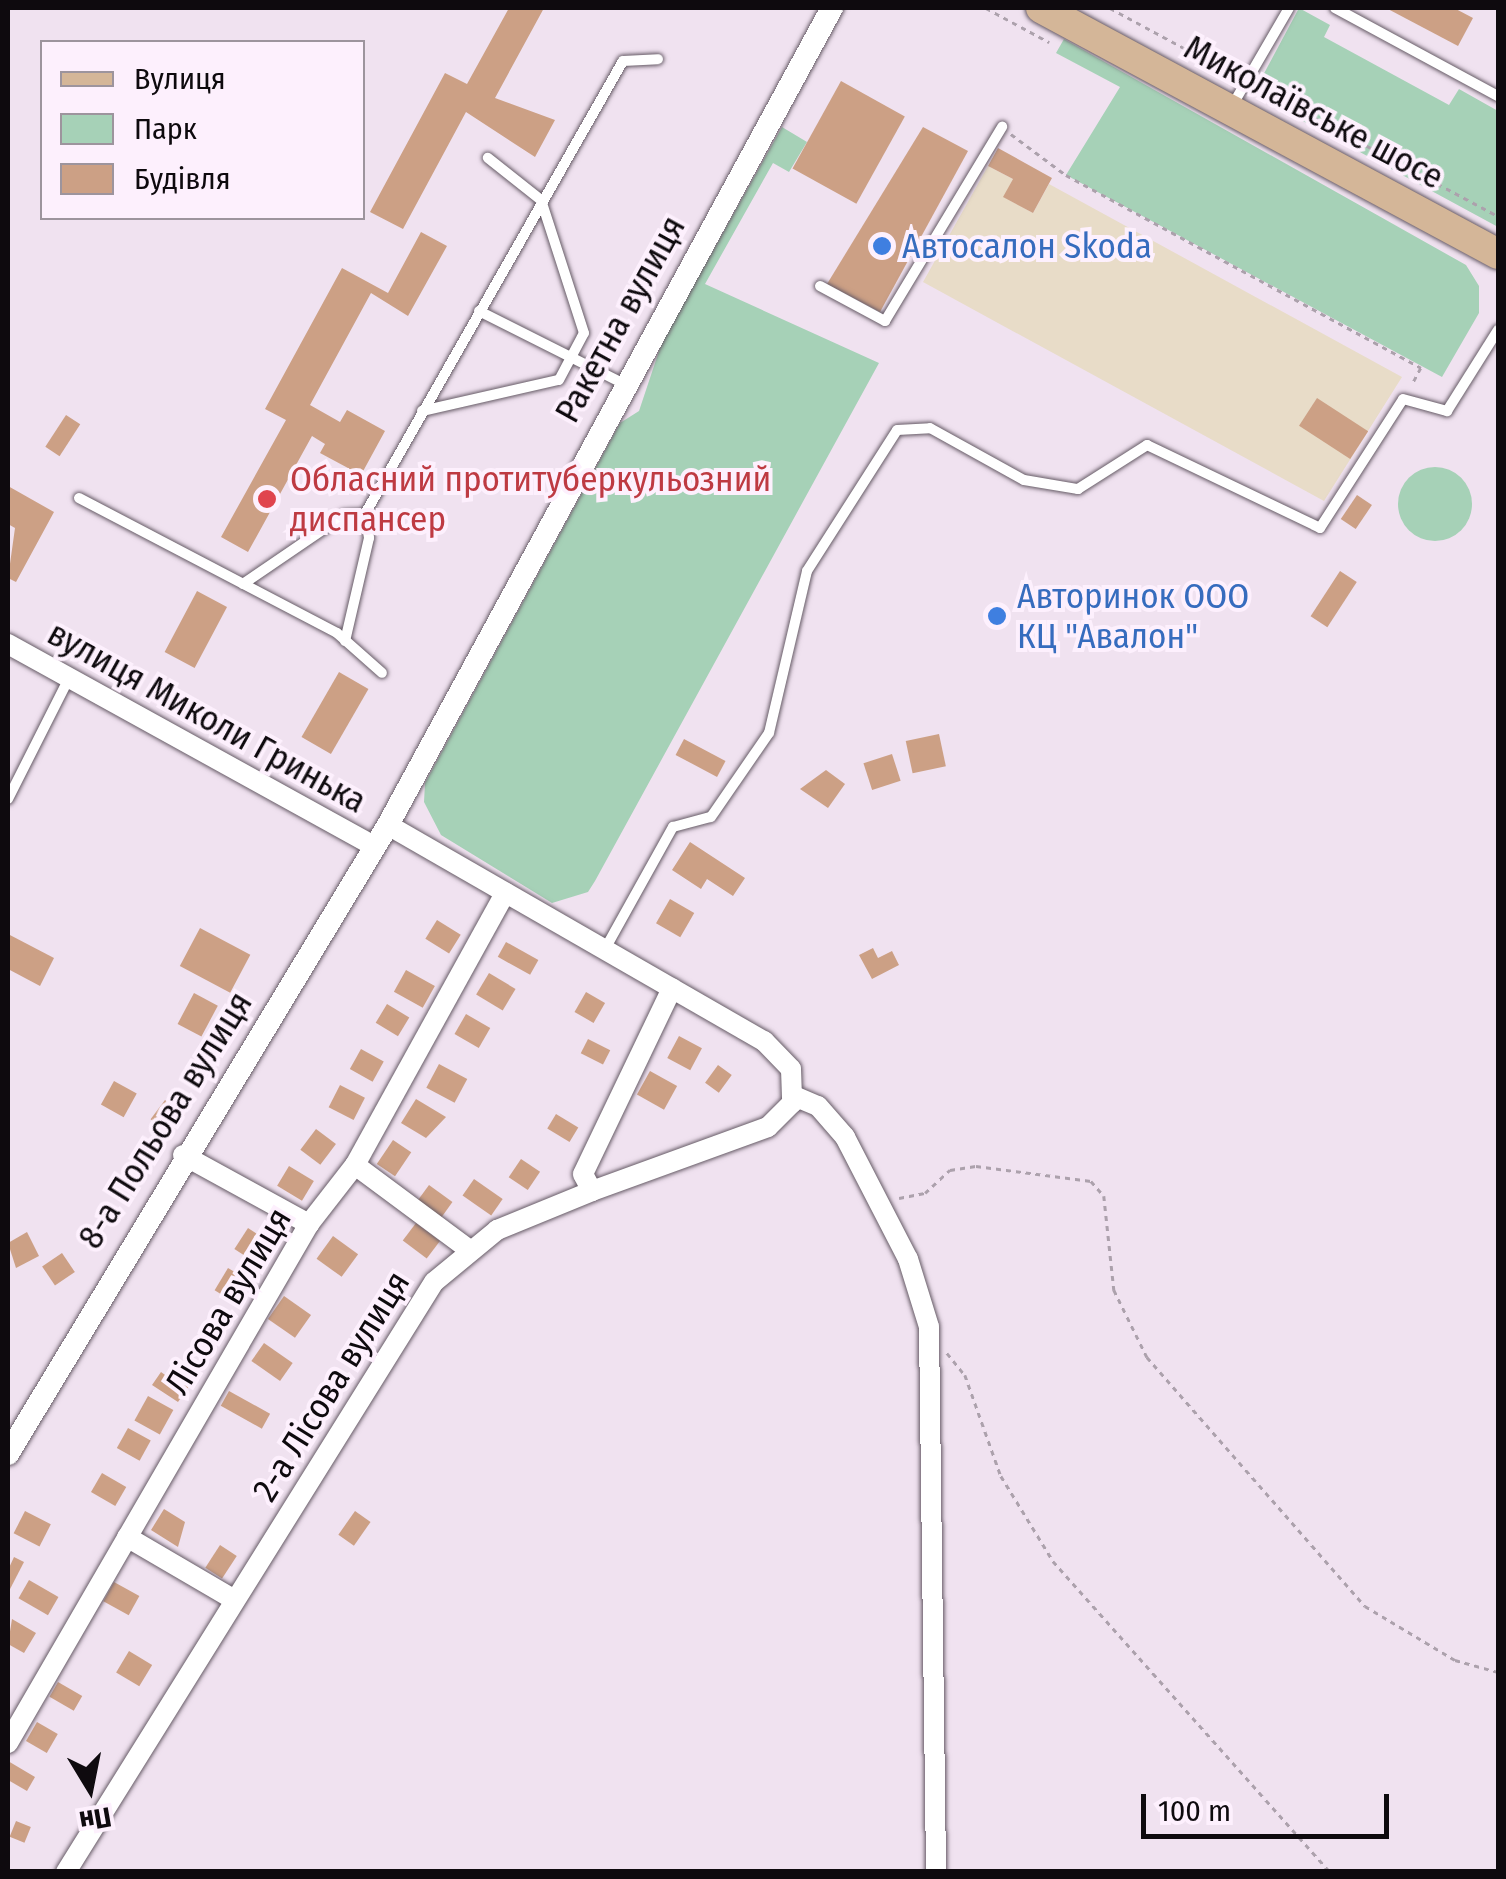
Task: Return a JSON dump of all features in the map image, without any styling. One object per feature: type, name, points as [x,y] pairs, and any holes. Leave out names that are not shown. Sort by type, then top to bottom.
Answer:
[{"type":"main road","name":"Миколаївське шосе","points":[[1041,8],[1498,254]]},
{"type":"street","name":"Ракетна вулиця","points":[[388,825],[624,384],[832,8]]},
{"type":"street","name":"вулиця Миколи Гринька","points":[[8,644],[375,847]]},
{"type":"street","name":"8-а Польова вулиця","points":[[8,1454],[184,1155],[388,825]]},
{"type":"street","points":[[388,825],[774,1050],[790,1069],[794,1096],[831,1116],[877,1200],[923,1293],[930,1346],[936,1872]]},
{"type":"street","name":"Лісова вулиця","points":[[8,1743],[309,1224],[355,1165],[505,893]]},
{"type":"street","points":[[592,1191],[583,1174],[672,988]]},
{"type":"street","name":"2-а Лісова вулиця","points":[[66,1872],[434,1282],[468,1249],[592,1191],[768,1126],[794,1096]]},
{"type":"street","points":[[184,1155],[309,1224]]},
{"type":"street","points":[[355,1165],[468,1249]]},
{"type":"street","points":[[127,1537],[235,1600]]},
{"type":"lane","points":[[1231,109],[1289,8]]},
{"type":"lane","points":[[1335,8],[1498,96]]},
{"type":"lane","points":[[345,641],[369,538],[365,514],[542,200],[564,173],[623,61],[658,59]]},
{"type":"lane","points":[[820,286],[886,321],[1002,127]]},
{"type":"lane","points":[[422,412],[559,380],[584,333],[542,200],[488,158]]},
{"type":"lane","points":[[479,311],[624,384]]},
{"type":"lane","points":[[606,949],[673,827],[711,817],[768,732],[807,571],[897,430],[930,428],[1024,480],[1078,489],[1147,445],[1320,528],[1403,399],[1448,415],[1498,330]]},
{"type":"lane","points":[[79,498],[345,641],[382,673]]},
{"type":"lane","points":[[243,584],[344,515],[365,514]]},
{"type":"lane","points":[[8,800],[70,677]]},
{"type":"path","points":[[986,8],[1049,42]]},
{"type":"path","points":[[1110,8],[1498,216]]},
{"type":"path","points":[[1002,127],[1066,176],[1421,368],[1403,399]]},
{"type":"path","points":[[877,1200],[925,1193],[950,1170],[976,1166],[1090,1181],[1104,1196],[1114,1290],[1147,1357],[1366,1606],[1455,1660],[1498,1672]]},
{"type":"path","points":[[930,1346],[954,1356],[966,1375],[1001,1476],[1052,1561],[1330,1872]]},
{"type":"shaded area","points":[[988,166],[1013,179],[1004,197],[1033,213],[1049,184],[1402,377],[1324,501],[923,282]]},
{"type":"green space","points":[[1299,8],[1330,25],[1324,37],[1449,105],[1459,89],[1498,111],[1498,227],[1253,94]]},
{"type":"green space","points":[[1064,39],[1466,265],[1479,286],[1479,313],[1442,377],[1066,175],[1120,87],[1056,53]]},
{"type":"green space","points":[[782,127],[807,142],[789,172],[773,163],[705,284],[879,363],[595,881],[588,892],[552,903],[441,835],[424,802],[425,783],[620,423],[639,411],[662,342]]},
{"type":"green space","points":[[1435,467],[1449,469],[1461,478],[1470,490],[1470,518],[1461,530],[1449,539],[1435,541],[1421,539],[1409,530],[1400,518],[1398,504],[1400,490],[1409,478],[1421,469]]},
{"type":"building","points":[[509,8],[544,8],[495,98],[555,120],[535,157],[466,112],[403,229],[370,212],[445,73],[467,84]]},
{"type":"building","points":[[1386,8],[1454,8],[1473,18],[1458,46]]},
{"type":"building","points":[[841,81],[905,116],[856,204],[793,168]]},
{"type":"building","name":"Автосалон Skoda","points":[[923,127],[968,151],[880,312],[827,284]]},
{"type":"building","points":[[998,148],[1052,178],[1033,213],[1003,197],[1013,179],[988,166]]},
{"type":"building","points":[[421,232],[447,246],[408,316],[371,293],[310,405],[340,422],[347,410],[385,431],[361,475],[320,453],[325,444],[312,436],[248,552],[221,537],[286,420],[265,409],[342,268],[388,293]]},
{"type":"building","points":[[1317,398],[1368,431],[1350,459],[1299,426]]},
{"type":"building","points":[[66,415],[80,424],[60,456],[45,447]]},
{"type":"building","points":[[8,486],[54,512],[16,582],[8,578],[15,528],[8,524]]},
{"type":"building","points":[[1357,495],[1372,505],[1356,529],[1341,519]]},
{"type":"building","points":[[1340,571],[1357,582],[1327,627],[1311,616]]},
{"type":"building","points":[[197,591],[227,607],[195,668],[165,652]]},
{"type":"building","points":[[339,672],[368,689],[331,754],[302,737]]},
{"type":"building","points":[[939,734],[946,766],[913,773],[906,741]]},
{"type":"building","points":[[684,739],[725,761],[717,777],[676,755]]},
{"type":"building","points":[[892,754],[901,781],[872,790],[863,763]]},
{"type":"building","points":[[826,770],[845,784],[828,808],[800,789]]},
{"type":"building","points":[[690,842],[745,878],[733,896],[707,879],[701,889],[672,870]]},
{"type":"building","points":[[670,899],[694,913],[680,937],[656,923]]},
{"type":"building","points":[[437,920],[461,935],[449,953],[425,939]]},
{"type":"building","points":[[200,928],[250,955],[230,993],[180,966]]},
{"type":"building","points":[[8,934],[54,958],[40,986],[8,969]]},
{"type":"building","points":[[506,942],[538,960],[530,975],[498,957]]},
{"type":"building","points":[[873,948],[878,958],[892,951],[899,965],[872,979],[859,955]]},
{"type":"building","points":[[406,970],[435,986],[423,1008],[394,992]]},
{"type":"building","points":[[489,973],[516,989],[503,1010],[476,994]]},
{"type":"building","points":[[586,992],[605,1003],[594,1023],[574,1012]]},
{"type":"building","points":[[194,993],[218,1006],[201,1037],[178,1024]]},
{"type":"building","points":[[387,1004],[409,1017],[398,1036],[376,1023]]},
{"type":"building","points":[[466,1014],[490,1028],[479,1048],[455,1034]]},
{"type":"building","points":[[679,1036],[702,1048],[690,1070],[667,1058]]},
{"type":"building","points":[[588,1039],[610,1050],[603,1065],[581,1053]]},
{"type":"building","points":[[361,1049],[384,1062],[373,1082],[350,1069]]},
{"type":"building","points":[[439,1064],[467,1079],[455,1103],[426,1088]]},
{"type":"building","points":[[718,1065],[732,1075],[719,1093],[705,1083]]},
{"type":"building","points":[[650,1071],[677,1086],[664,1110],[637,1095]]},
{"type":"building","points":[[114,1081],[137,1094],[124,1117],[101,1105]]},
{"type":"building","points":[[340,1085],[365,1098],[354,1120],[329,1107]]},
{"type":"building","points":[[416,1099],[446,1117],[426,1138],[401,1123]]},
{"type":"building","points":[[165,1100],[185,1115],[171,1134],[151,1119]]},
{"type":"building","points":[[556,1114],[578,1127],[570,1142],[547,1129]]},
{"type":"building","points":[[316,1129],[336,1144],[320,1165],[300,1150]]},
{"type":"building","points":[[393,1140],[411,1152],[395,1176],[377,1164]]},
{"type":"building","points":[[521,1159],[540,1172],[528,1190],[509,1177]]},
{"type":"building","points":[[289,1166],[314,1181],[302,1201],[277,1186]]},
{"type":"building","points":[[474,1179],[503,1199],[491,1215],[463,1195]]},
{"type":"building","points":[[429,1185],[452,1202],[441,1217],[418,1200]]},
{"type":"building","points":[[416,1223],[440,1241],[427,1259],[403,1241]]},
{"type":"building","points":[[248,1228],[274,1245],[260,1266],[234,1249]]},
{"type":"building","points":[[27,1232],[39,1256],[16,1268],[8,1243]]},
{"type":"building","points":[[333,1236],[358,1254],[342,1277],[317,1259]]},
{"type":"building","points":[[62,1253],[75,1272],[55,1285],[42,1266]]},
{"type":"building","points":[[228,1268],[251,1282],[238,1304],[215,1290]]},
{"type":"building","points":[[284,1296],[311,1315],[295,1338],[268,1319]]},
{"type":"building","points":[[214,1312],[222,1318],[216,1339],[202,1330]]},
{"type":"building","points":[[264,1343],[293,1363],[280,1381],[251,1361]]},
{"type":"building","points":[[180,1370],[193,1380],[178,1402],[152,1385],[161,1372],[172,1380]]},
{"type":"building","points":[[229,1391],[270,1414],[262,1429],[221,1406]]},
{"type":"building","points":[[148,1396],[173,1410],[160,1435],[134,1420]]},
{"type":"building","points":[[128,1428],[151,1441],[140,1461],[117,1448]]},
{"type":"building","points":[[102,1473],[126,1487],[115,1506],[91,1492]]},
{"type":"building","points":[[164,1509],[185,1522],[178,1547],[151,1530]]},
{"type":"building","points":[[25,1511],[51,1524],[39,1546],[14,1533]]},
{"type":"building","points":[[355,1511],[371,1522],[354,1546],[338,1535]]},
{"type":"building","points":[[220,1545],[237,1556],[222,1579],[205,1568]]},
{"type":"building","points":[[14,1557],[24,1562],[8,1593],[8,1570]]},
{"type":"building","points":[[29,1580],[58,1597],[48,1615],[18,1598]]},
{"type":"building","points":[[114,1582],[139,1596],[129,1615],[103,1601]]},
{"type":"building","points":[[12,1619],[36,1633],[24,1653],[8,1644]]},
{"type":"building","points":[[129,1651],[152,1665],[139,1686],[116,1672]]},
{"type":"building","points":[[58,1682],[82,1696],[74,1711],[50,1697]]},
{"type":"building","points":[[37,1722],[58,1734],[47,1753],[26,1741]]},
{"type":"building","points":[[8,1761],[35,1777],[27,1791],[8,1780]]},
{"type":"building","points":[[16,1821],[31,1827],[24,1843],[10,1837]]},
{"type":"place","name":"Автосалон Skoda","points":[[882,246]]},
{"type":"place","name":"Обласний протитуберкульозний диспансер","points":[[267,499]]},
{"type":"place","name":"Авторинок ООО КЦ \"Авалон\"","points":[[997,616]]}]
